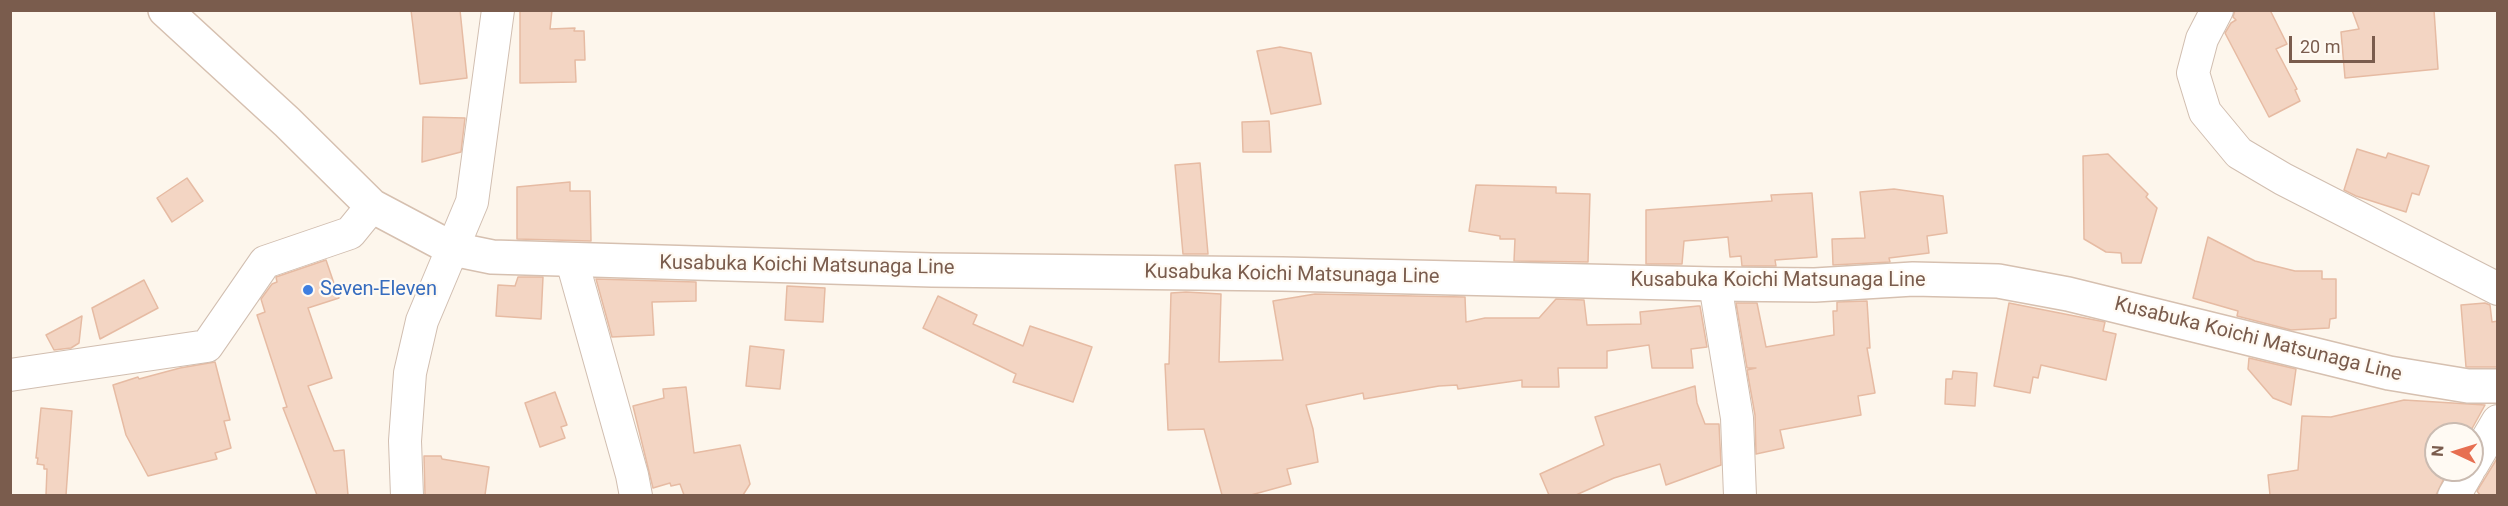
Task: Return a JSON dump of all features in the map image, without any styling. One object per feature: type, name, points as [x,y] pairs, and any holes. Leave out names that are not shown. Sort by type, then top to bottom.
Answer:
[{"type":"main road","name":"Kusabuka Koichi Matsunaga Line","points":[[165,10],[286,122],[372,206],[453,249],[492,257],[572,261],[1714,284],[1815,285],[1913,279],[1998,281],[2068,294],[2389,373],[2468,386],[2498,386]]},
{"type":"street","points":[[407,495],[405,441],[410,373],[422,321],[472,202],[498,10]]},
{"type":"street","points":[[2217,10],[2202,39],[2193,73],[2205,112],[2239,153],[2283,179],[2498,289]]},
{"type":"street","points":[[10,375],[207,346],[265,262],[350,233],[372,206]]},
{"type":"street","points":[[572,261],[636,495]]},
{"type":"street","points":[[1714,284],[1737,418],[1740,495]]},
{"type":"street","points":[[2484,445],[2498,422]]},
{"type":"street","points":[[2454,495],[2462,482]]},
{"type":"building","points":[[411,10],[460,10],[467,78],[420,84]]},
{"type":"building","points":[[520,10],[552,10],[550,29],[575,28],[574,31],[584,31],[585,60],[575,60],[576,82],[520,83]]},
{"type":"building","points":[[2235,10],[2270,10],[2287,44],[2276,49],[2297,89],[2295,90],[2300,101],[2269,117],[2225,33],[2231,23],[2236,20],[2233,17]]},
{"type":"building","points":[[2352,10],[2434,10],[2438,69],[2345,78],[2341,32],[2359,29]]},
{"type":"building","points":[[1280,47],[1311,53],[1321,104],[1271,114],[1257,51]]},
{"type":"building","points":[[423,117],[465,118],[461,152],[422,162]]},
{"type":"building","points":[[1269,121],[1271,152],[1243,152],[1242,122]]},
{"type":"building","points":[[2357,149],[2386,158],[2388,153],[2429,166],[2419,195],[2412,193],[2406,212],[2344,190]]},
{"type":"building","points":[[2108,154],[2148,194],[2146,197],[2157,208],[2141,263],[2122,263],[2121,253],[2106,252],[2084,239],[2083,156]]},
{"type":"building","points":[[1200,163],[1208,254],[1183,254],[1175,165]]},
{"type":"building","points":[[187,178],[203,201],[172,222],[157,198]]},
{"type":"building","points":[[570,182],[570,191],[590,191],[591,241],[517,239],[517,187]]},
{"type":"building","points":[[1476,185],[1556,187],[1556,193],[1590,194],[1588,262],[1514,261],[1515,239],[1500,239],[1500,236],[1469,231]]},
{"type":"building","points":[[1894,189],[1943,196],[1947,233],[1927,236],[1929,253],[1889,258],[1890,262],[1833,265],[1832,239],[1865,238],[1860,192]]},
{"type":"building","points":[[1812,193],[1817,257],[1775,260],[1776,266],[1742,266],[1741,256],[1730,257],[1728,237],[1684,241],[1682,264],[1646,264],[1646,210],[1772,201],[1771,195]]},
{"type":"building","points":[[2208,237],[2255,261],[2295,271],[2322,271],[2322,279],[2336,279],[2336,318],[2330,319],[2329,328],[2291,330],[2237,316],[2238,311],[2193,298]]},
{"type":"building","points":[[326,260],[339,298],[308,308],[332,378],[308,386],[334,451],[344,450],[348,495],[317,495],[283,408],[287,407],[257,315],[265,312],[261,299],[272,284],[277,282],[276,277]]},
{"type":"building","points":[[518,277],[543,277],[541,319],[496,316],[498,285],[515,286]]},
{"type":"building","points":[[596,279],[696,282],[696,301],[652,302],[654,335],[612,337]]},
{"type":"building","points":[[144,280],[158,308],[100,339],[92,308]]},
{"type":"building","points":[[787,286],[825,288],[823,322],[785,320]]},
{"type":"building","points":[[1171,293],[1221,294],[1219,362],[1283,360],[1273,301],[1315,294],[1465,297],[1466,322],[1485,318],[1539,318],[1556,299],[1584,300],[1587,325],[1641,324],[1640,312],[1700,306],[1707,347],[1691,349],[1693,368],[1652,368],[1649,345],[1607,351],[1607,368],[1558,368],[1559,387],[1522,387],[1522,380],[1458,389],[1457,385],[1439,386],[1364,399],[1363,393],[1306,405],[1313,429],[1318,462],[1287,469],[1291,484],[1251,495],[1222,495],[1204,429],[1168,430],[1165,364],[1169,364]]},
{"type":"building","points":[[938,296],[977,315],[973,324],[1023,346],[1030,326],[1092,347],[1073,402],[1013,382],[1016,374],[923,328]]},
{"type":"building","points":[[1867,301],[1870,348],[1867,348],[1875,393],[1858,396],[1861,415],[1780,430],[1784,448],[1756,454],[1755,415],[1747,370],[1756,368],[1747,368],[1736,303],[1757,303],[1766,347],[1834,335],[1833,311],[1837,311],[1837,302]]},
{"type":"building","points":[[2009,303],[2105,322],[2103,331],[2116,334],[2106,380],[2041,365],[2038,378],[2033,377],[2030,393],[1994,386]]},
{"type":"building","points":[[2485,303],[2490,305],[2492,322],[2498,321],[2498,367],[2466,367],[2461,305]]},
{"type":"building","points":[[82,316],[79,343],[71,348],[54,350],[46,335]]},
{"type":"building","points":[[750,346],[784,350],[780,389],[746,386]]},
{"type":"building","points":[[2249,358],[2296,369],[2291,405],[2273,398],[2248,369]]},
{"type":"building","points":[[215,362],[230,420],[224,421],[231,448],[215,453],[217,459],[148,476],[126,435],[113,385],[138,377],[139,379]]},
{"type":"building","points":[[1953,371],[1977,373],[1975,406],[1945,404],[1946,379],[1952,379]]},
{"type":"building","points":[[1695,386],[1697,403],[1705,424],[1719,424],[1721,465],[1666,485],[1660,464],[1614,478],[1576,495],[1549,495],[1540,474],[1604,445],[1595,417]]},
{"type":"building","points":[[686,387],[694,453],[740,445],[750,484],[743,495],[684,495],[680,484],[671,486],[670,483],[653,488],[633,406],[664,398],[663,389]]},
{"type":"building","points":[[555,392],[567,425],[561,427],[565,438],[540,447],[525,403]]},
{"type":"building","points":[[2404,400],[2485,405],[2476,422],[2424,422],[2424,482],[2442,482],[2436,495],[2270,495],[2268,475],[2298,470],[2302,416],[2331,417]]},
{"type":"building","points":[[41,408],[72,411],[66,495],[46,495],[47,469],[44,469],[44,465],[37,464]]},
{"type":"building","points":[[424,456],[441,456],[442,459],[489,467],[485,495],[425,495]]},
{"type":"building","points":[[2498,457],[2498,495],[2480,495],[2477,491]]},
{"type":"place","name":"Seven-Eleven","points":[[308,290]]}]
